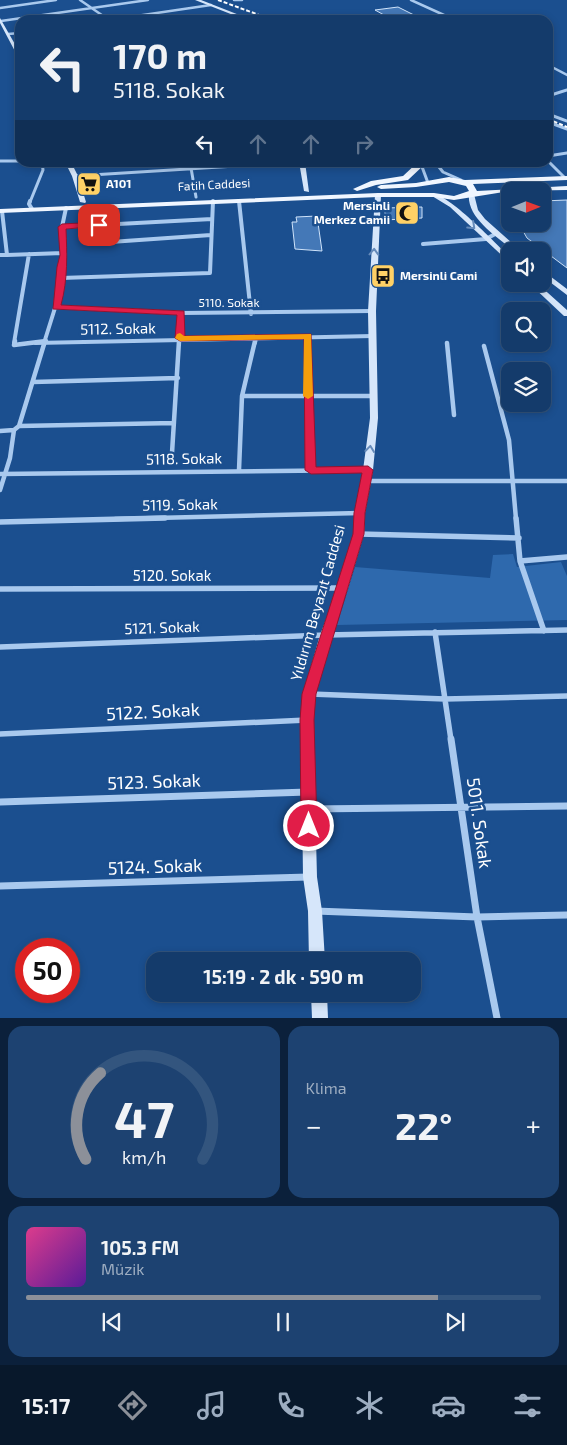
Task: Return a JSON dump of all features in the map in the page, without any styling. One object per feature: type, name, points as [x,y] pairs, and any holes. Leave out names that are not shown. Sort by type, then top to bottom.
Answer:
[{"type":"main road","points":[[357,189],[374,183],[405,178],[417,167]]},
{"type":"main road","points":[[464,182],[566,178]]},
{"type":"main road","name":"Fatih Caddesi","points":[[31,207],[83,202],[357,189],[428,183],[444,179],[464,182]]},
{"type":"main road","points":[[464,182],[472,188],[471,194],[567,188]]},
{"type":"main road","points":[[428,183],[426,189],[434,195]]},
{"type":"main road","name":"Fatih Caddesi","points":[[31,207],[66,208],[378,195],[434,195],[454,198],[471,194]]},
{"type":"main road","points":[[1,209],[31,207]]},
{"type":"street","points":[[0,8],[56,0]]},
{"type":"street","points":[[80,0],[102,15]]},
{"type":"street","points":[[38,15],[148,0]]},
{"type":"street","points":[[197,0],[240,15]]},
{"type":"street","points":[[234,0],[242,0]]},
{"type":"street","points":[[411,0],[444,15]]},
{"type":"street","points":[[143,15],[211,5]]},
{"type":"street","points":[[15,18],[0,20],[15,45]]},
{"type":"street","points":[[8,34],[15,33]]},
{"type":"street","points":[[553,68],[567,75]]},
{"type":"street","points":[[553,94],[567,90]]},
{"type":"street","points":[[553,116],[567,121]]},
{"type":"street","points":[[553,124],[567,129]]},
{"type":"street","points":[[553,156],[559,153],[567,153]]},
{"type":"street","points":[[0,162],[15,161]]},
{"type":"street","points":[[553,164],[566,178]]},
{"type":"street","points":[[31,207],[43,167]]},
{"type":"street","points":[[70,167],[83,202]]},
{"type":"street","points":[[75,176],[222,167]]},
{"type":"street","points":[[301,167],[307,191]]},
{"type":"street","points":[[423,167],[428,183]]},
{"type":"street","points":[[440,167],[444,172],[464,182]]},
{"type":"street","points":[[191,169],[196,197]]},
{"type":"street","points":[[471,194],[475,210],[507,242]]},
{"type":"street","name":"Yıldırım Beyazıt Caddesi","points":[[317,952],[315,911],[310,877],[307,720],[309,694],[358,534],[367,475],[374,418],[372,312],[378,195]]},
{"type":"street","points":[[434,195],[452,206],[501,253]]},
{"type":"street","points":[[239,200],[251,314]]},
{"type":"street","points":[[61,278],[210,273],[213,201]]},
{"type":"street","points":[[0,431],[14,430],[19,426],[56,307],[65,254],[63,253],[62,227],[66,208]]},
{"type":"street","points":[[1,209],[7,255]]},
{"type":"street","points":[[62,227],[212,219]]},
{"type":"street","points":[[422,244],[486,239],[496,233]]},
{"type":"street","points":[[96,243],[211,235]]},
{"type":"street","points":[[0,255],[63,253]]},
{"type":"street","name":"5112. Sokak","points":[[29,254],[14,345],[45,342],[180,338],[372,336]]},
{"type":"street","points":[[551,280],[567,293]]},
{"type":"street","points":[[543,292],[567,314]]},
{"type":"street","name":"5110. Sokak","points":[[56,307],[181,313],[372,312]]},
{"type":"street","points":[[172,452],[181,313]]},
{"type":"street","points":[[308,336],[311,470]]},
{"type":"street","points":[[239,470],[242,396],[256,337]]},
{"type":"street","points":[[447,343],[454,415]]},
{"type":"street","points":[[484,346],[509,440],[520,561],[544,631]]},
{"type":"street","points":[[33,382],[178,378]]},
{"type":"street","points":[[242,396],[373,396]]},
{"type":"street","points":[[19,426],[174,423]]},
{"type":"street","points":[[0,490],[14,430]]},
{"type":"street","name":"5118. Sokak","points":[[3,474],[311,470],[367,475],[512,481],[567,481]]},
{"type":"street","name":"5119. Sokak","points":[[0,522],[360,513]]},
{"type":"street","points":[[358,534],[519,538]]},
{"type":"street","points":[[520,561],[567,557]]},
{"type":"street","name":"5120. Sokak","points":[[0,589],[343,588]]},
{"type":"street","name":"5121. Sokak","points":[[0,647],[326,635],[567,630]]},
{"type":"street","name":"5011. Sokak","points":[[434,632],[462,807],[477,918],[497,1018]]},
{"type":"street","points":[[309,694],[445,699],[567,696]]},
{"type":"street","name":"5122. Sokak","points":[[0,734],[307,720]]},
{"type":"street","name":"5123. Sokak","points":[[0,802],[309,792]]},
{"type":"street","points":[[308,809],[567,806]]},
{"type":"street","name":"5124. Sokak","points":[[0,886],[310,877]]},
{"type":"street","points":[[315,911],[477,918],[567,915]]},
{"type":"street","points":[[319,1002],[320,1018]]},
{"type":"shaded area","points":[[513,554],[517,567],[561,562],[567,576],[567,620],[337,625],[355,567],[490,578],[493,555]]},
{"type":"building","points":[[398,7],[414,15],[384,15],[375,10]]},
{"type":"building","points":[[567,200],[567,268],[551,256],[551,242],[532,242],[524,232],[551,232],[551,201]]},
{"type":"building","name":"Mersinli Merkez Camii","points":[[422,207],[422,218],[385,220],[385,208]]},
{"type":"building","points":[[317,216],[322,251],[295,249],[292,222],[297,222],[296,217]]},
{"type":"railway","points":[[218,0],[259,15]]},
{"type":"railway","points":[[553,121],[567,127]]},
{"type":"slow traffic","points":[[180,336],[180,338],[308,336],[308,396]]},
{"type":"place","name":"A101","points":[[89,184]]},
{"type":"place","name":"Mersinli Merkez Camii","points":[[407,213]]},
{"type":"place","name":"Mersinli Cami","points":[[383,276]]},
{"type":"route","points":[[99,225],[62,227],[63,253],[65,254],[61,267],[60,292],[56,307],[181,313],[180,338],[308,336],[311,470],[368,470],[358,534],[309,694],[307,720],[309,826]]}]
